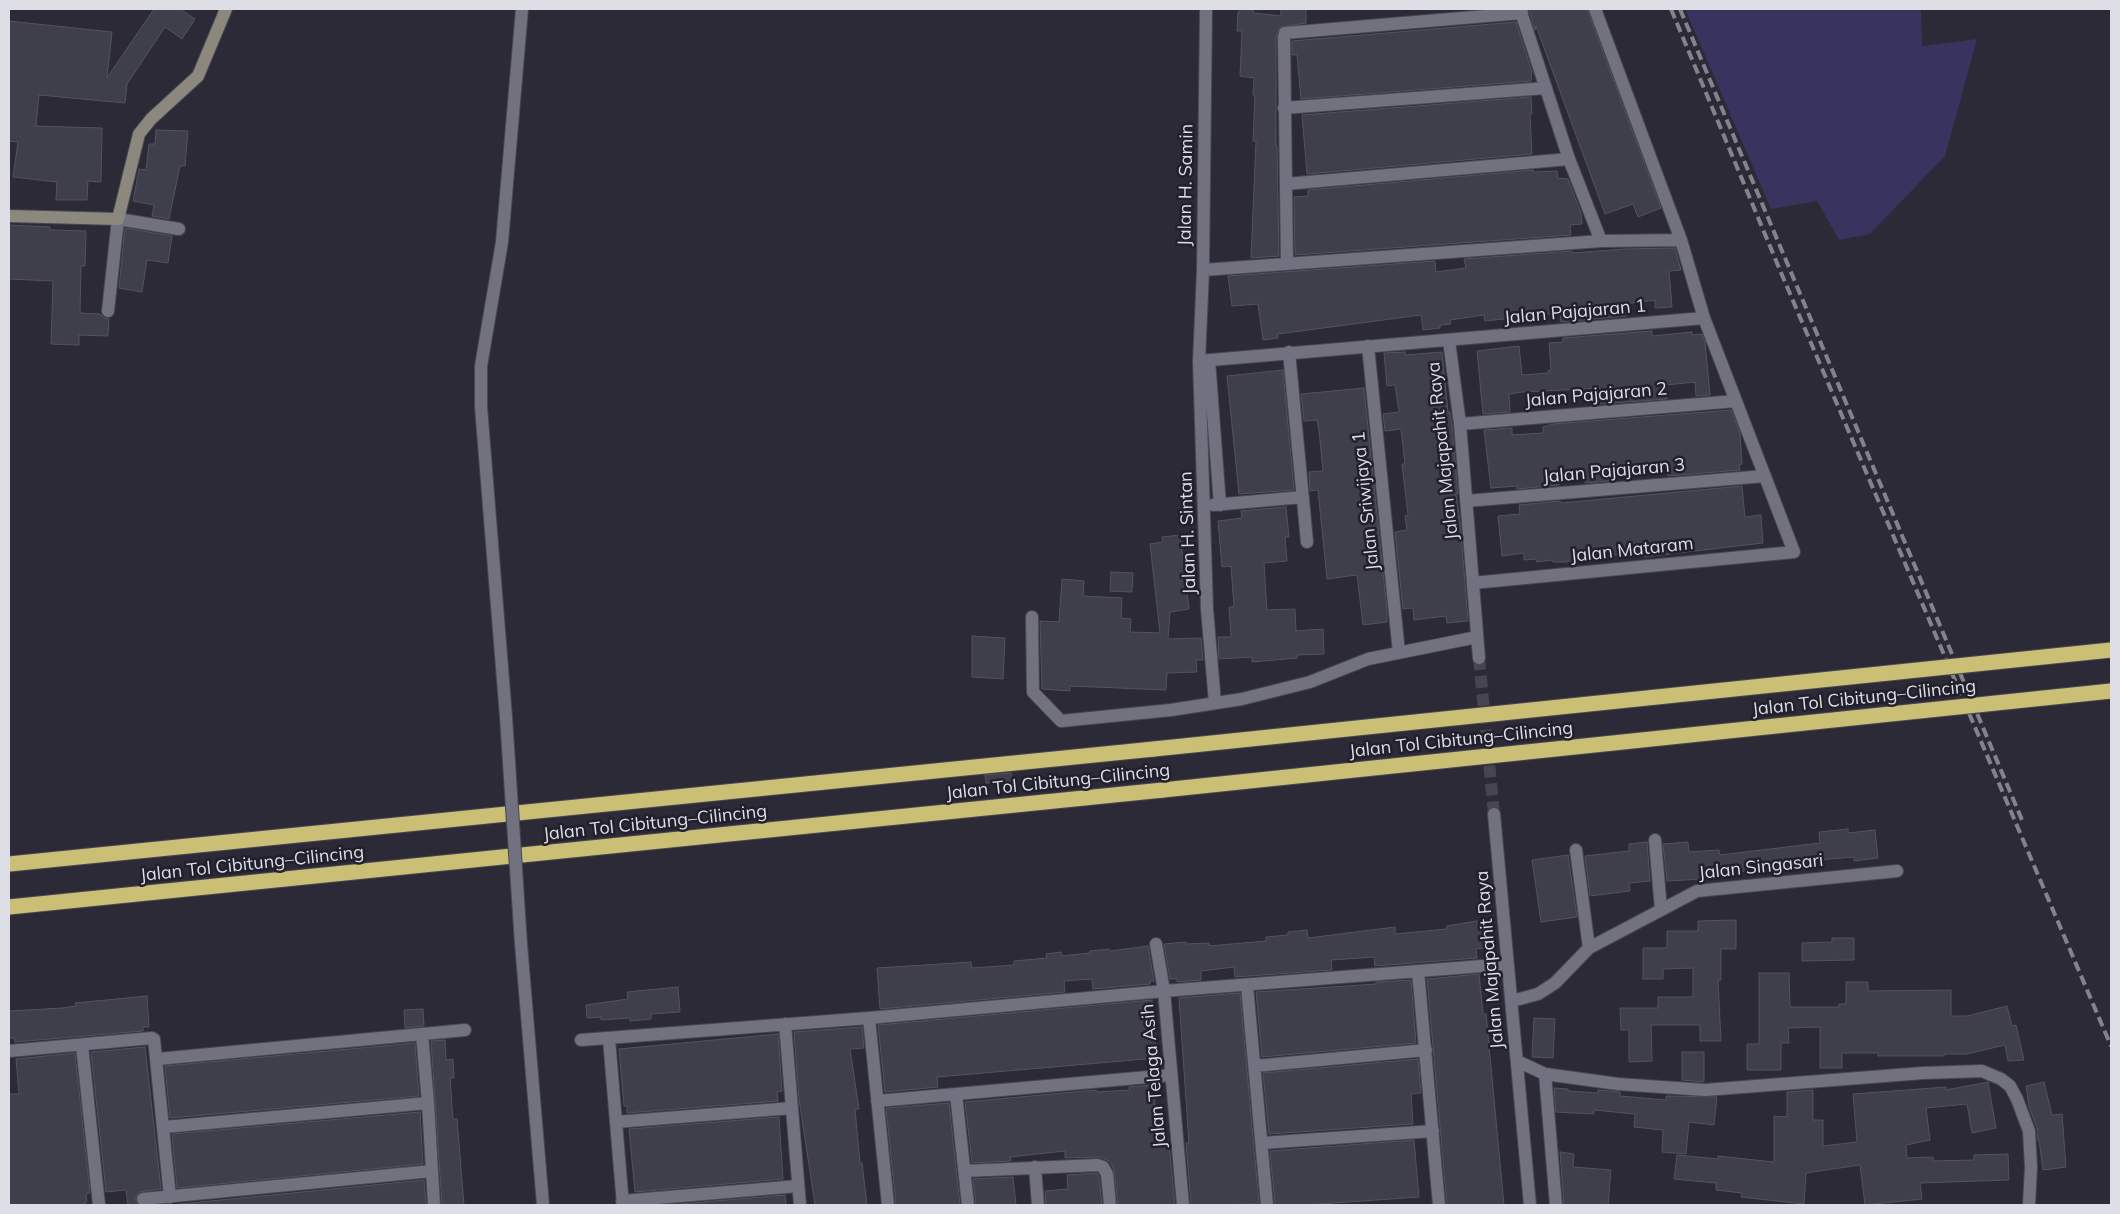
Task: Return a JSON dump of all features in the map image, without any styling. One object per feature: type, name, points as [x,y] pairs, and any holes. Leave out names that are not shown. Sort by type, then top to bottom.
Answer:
[{"type":"highway","name":"Jalan Tol Cibitung–Cilincing","points":[[9,864],[1154,749],[2111,650]]},
{"type":"highway","name":"Jalan Tol Cibitung–Cilincing","points":[[9,907],[1163,790],[2111,691]]},
{"type":"street","points":[[108,311],[118,219],[139,134],[151,119],[198,76],[226,9]]},
{"type":"street","points":[[522,9],[502,242],[481,366],[481,407],[506,717],[521,944],[543,1205]]},
{"type":"street","name":"Jalan H. Samin","points":[[1204,360],[1202,270],[1206,9]]},
{"type":"street","points":[[1596,9],[1680,240],[1704,318],[1765,476]]},
{"type":"street","points":[[1286,264],[1284,108],[1284,37],[1286,33],[1520,11],[1570,159],[1601,241]]},
{"type":"street","points":[[1284,108],[1546,88]]},
{"type":"street","points":[[1286,184],[1570,159]]},
{"type":"street","points":[[9,216],[118,219],[179,229]]},
{"type":"street","points":[[1202,270],[1601,241],[1680,240]]},
{"type":"street","name":"Jalan Pajajaran 1","points":[[1449,341],[1704,318]]},
{"type":"street","name":"Jalan Majapahit Raya","points":[[1204,360],[1449,341],[1460,424],[1479,658]]},
{"type":"street","name":"Jalan Sriwijaya 1","points":[[1368,346],[1399,653]]},
{"type":"street","points":[[1289,352],[1307,542]]},
{"type":"street","points":[[1204,360],[1220,504]]},
{"type":"street","name":"Jalan H. Sintan","points":[[1204,360],[1207,609],[1215,703]]},
{"type":"street","name":"Jalan Pajajaran 2","points":[[1460,424],[1736,401]]},
{"type":"street","name":"Jalan Pajajaran 3","points":[[1466,501],[1765,476]]},
{"type":"street","name":"Jalan Mataram","points":[[1473,583],[1794,552],[1765,476]]},
{"type":"street","points":[[1205,506],[1303,497]]},
{"type":"street","points":[[1032,617],[1033,692],[1061,721],[1171,710],[1242,699],[1310,682],[1368,659],[1477,637]]},
{"type":"street","name":"Jalan Majapahit Raya","points":[[1494,814],[1517,1060],[1545,1074],[1618,1084],[1705,1090],[1923,1073],[1982,1071],[2001,1079],[2010,1086],[2029,1131],[2031,1166],[2030,1205]]},
{"type":"street","points":[[1655,840],[1660,910]]},
{"type":"street","points":[[1576,850],[1589,948]]},
{"type":"street","name":"Jalan Singasari","points":[[1512,1001],[1538,994],[1556,982],[1589,948],[1697,891],[1897,871]]},
{"type":"street","name":"Jalan Telaga Asih","points":[[1156,944],[1164,991],[1183,1205]]},
{"type":"street","points":[[581,1040],[869,1018],[1164,991],[1247,986],[1508,964]]},
{"type":"street","points":[[1418,971],[1439,1205]]},
{"type":"street","points":[[1247,986],[1267,1205]]},
{"type":"street","points":[[869,1018],[888,1205]]},
{"type":"street","points":[[785,1024],[800,1205]]},
{"type":"street","points":[[158,1059],[465,1030]]},
{"type":"street","points":[[422,1034],[434,1205]]},
{"type":"street","points":[[9,1051],[152,1038],[155,1043],[158,1059],[170,1197]]},
{"type":"street","points":[[609,1039],[622,1203],[798,1186]]},
{"type":"street","points":[[82,1045],[99,1205]]},
{"type":"street","points":[[1255,1066],[1426,1050]]},
{"type":"street","points":[[1517,1060],[1530,1205]]},
{"type":"street","points":[[1545,1074],[1556,1205]]},
{"type":"street","points":[[877,1101],[1170,1075]]},
{"type":"street","points":[[956,1094],[968,1205]]},
{"type":"street","points":[[164,1127],[428,1103]]},
{"type":"street","points":[[616,1122],[792,1108]]},
{"type":"street","points":[[1262,1143],[1433,1131]]},
{"type":"street","points":[[964,1171],[1035,1166],[1098,1165],[1103,1167],[1107,1174],[1110,1205]]},
{"type":"street","points":[[1035,1166],[1038,1205]]},
{"type":"street","points":[[143,1200],[432,1171]]},
{"type":"shaded area","points":[[1685,9],[1921,9],[1922,46],[1977,39],[1945,156],[1870,234],[1839,240],[1817,201],[1771,209]]},
{"type":"building","points":[[154,9],[180,9],[195,19],[182,39],[165,27],[127,84],[125,103],[39,95],[36,126],[102,128],[101,182],[88,181],[87,200],[56,200],[57,182],[13,177],[18,142],[9,141],[9,21],[112,32],[107,78]]},
{"type":"building","points":[[1240,9],[1254,9],[1253,13],[1281,16],[1281,9],[1306,9],[1306,23],[1280,27],[1276,37],[1279,256],[1251,258],[1256,141],[1253,141],[1255,95],[1253,95],[1254,78],[1240,76],[1242,31],[1237,31],[1238,12],[1240,12]]},
{"type":"building","points":[[1529,9],[1587,9],[1661,208],[1638,217],[1633,204],[1605,214],[1536,26],[1535,30]]},
{"type":"building","points":[[1516,22],[1532,72],[1531,81],[1301,99],[1297,55],[1292,55],[1292,41]]},
{"type":"building","points":[[1531,97],[1532,154],[1307,174],[1302,115]]},
{"type":"building","points":[[156,130],[188,131],[185,166],[180,166],[169,219],[152,216],[154,205],[133,201],[139,169],[146,170],[149,144],[155,144]]},
{"type":"building","points":[[1533,170],[1533,172],[1557,171],[1558,178],[1568,179],[1581,213],[1582,224],[1570,225],[1571,235],[1295,255],[1294,197],[1308,196],[1308,190]]},
{"type":"building","points":[[9,225],[50,227],[50,230],[86,231],[85,266],[81,266],[80,313],[100,314],[104,318],[109,319],[108,336],[79,335],[79,345],[51,344],[53,281],[9,279]]},
{"type":"building","points":[[125,228],[172,236],[168,263],[147,260],[142,292],[119,288]]},
{"type":"building","points":[[1675,248],[1681,270],[1669,271],[1672,307],[1655,308],[1655,300],[1625,304],[1626,316],[1561,322],[1560,313],[1485,321],[1484,315],[1450,320],[1451,324],[1440,325],[1440,328],[1423,330],[1421,315],[1278,334],[1278,338],[1263,340],[1258,304],[1232,306],[1228,276],[1435,261],[1436,272],[1466,268],[1464,259],[1572,251],[1572,253]]},
{"type":"building","points":[[1652,331],[1652,336],[1692,332],[1692,335],[1702,334],[1705,342],[1710,395],[1696,396],[1695,382],[1666,385],[1667,399],[1601,404],[1600,388],[1523,392],[1509,394],[1510,412],[1483,414],[1477,351],[1519,346],[1522,375],[1548,373],[1551,370],[1549,343],[1563,342],[1563,338]]},
{"type":"building","points":[[1405,352],[1405,355],[1442,352],[1448,412],[1450,412],[1452,425],[1458,494],[1456,494],[1468,621],[1447,623],[1446,616],[1414,620],[1413,608],[1403,609],[1395,532],[1407,530],[1405,516],[1408,515],[1402,464],[1405,464],[1401,429],[1385,431],[1383,414],[1399,412],[1395,385],[1387,386],[1384,353]]},
{"type":"building","points":[[1283,370],[1294,490],[1239,494],[1227,376]]},
{"type":"building","points":[[1364,388],[1387,622],[1363,625],[1357,575],[1327,579],[1318,490],[1310,491],[1309,472],[1323,471],[1319,430],[1317,420],[1304,421],[1301,394]]},
{"type":"building","points":[[1731,410],[1740,433],[1742,464],[1739,465],[1740,470],[1668,476],[1667,463],[1608,468],[1609,481],[1585,483],[1585,474],[1558,476],[1559,485],[1517,489],[1517,486],[1491,488],[1484,430],[1512,428],[1512,435],[1543,433],[1543,427],[1553,424]]},
{"type":"building","points":[[1742,486],[1745,517],[1761,515],[1763,543],[1644,557],[1643,551],[1565,562],[1553,562],[1552,560],[1537,562],[1536,559],[1524,560],[1524,553],[1502,556],[1498,516],[1520,514],[1519,505],[1560,501],[1561,503]]},
{"type":"building","points":[[1286,507],[1289,537],[1285,537],[1287,561],[1264,563],[1267,610],[1295,609],[1296,631],[1323,629],[1324,654],[1297,655],[1297,658],[1252,662],[1252,657],[1219,659],[1218,637],[1231,637],[1229,607],[1234,607],[1231,566],[1222,567],[1218,521],[1242,518],[1241,511]]},
{"type":"building","points":[[1180,535],[1189,609],[1170,612],[1168,639],[1201,638],[1203,660],[1196,660],[1197,672],[1167,673],[1166,690],[1070,686],[1070,691],[1042,689],[1040,621],[1059,622],[1062,579],[1084,581],[1083,596],[1122,598],[1121,618],[1131,619],[1130,632],[1160,633],[1150,544],[1163,542],[1162,537]]},
{"type":"building","points":[[1111,572],[1133,573],[1132,592],[1110,591]]},
{"type":"building","points":[[972,636],[1005,638],[1003,679],[972,677]]},
{"type":"building","points":[[1011,773],[1012,781],[986,783],[985,775]]},
{"type":"building","points":[[1848,829],[1848,833],[1875,830],[1878,858],[1854,861],[1854,857],[1817,860],[1817,862],[1799,865],[1721,874],[1722,878],[1667,881],[1663,844],[1688,842],[1689,852],[1719,850],[1720,855],[1820,843],[1819,832]]},
{"type":"building","points":[[1647,842],[1650,881],[1629,883],[1630,891],[1590,896],[1585,856],[1629,851],[1629,844]]},
{"type":"building","points":[[1568,855],[1577,917],[1541,922],[1532,860]]},
{"type":"building","points":[[1483,920],[1485,948],[1476,949],[1477,958],[1375,966],[1374,957],[1331,960],[1332,970],[1235,977],[1234,967],[1201,971],[1201,980],[1177,982],[1177,979],[1170,979],[1164,944],[1186,942],[1187,944],[1209,943],[1209,946],[1266,941],[1266,937],[1288,935],[1288,932],[1307,930],[1308,938],[1395,927],[1395,934],[1447,929],[1447,926]]},
{"type":"building","points":[[1736,920],[1736,949],[1721,949],[1721,980],[1718,980],[1721,1041],[1700,1041],[1700,1025],[1651,1025],[1652,1061],[1629,1062],[1629,1030],[1621,1030],[1620,1008],[1658,1008],[1658,997],[1693,997],[1693,968],[1663,969],[1663,979],[1643,979],[1643,948],[1667,948],[1667,931],[1698,931],[1698,921]]},
{"type":"building","points":[[1832,938],[1854,938],[1854,960],[1802,961],[1802,943],[1832,942]]},
{"type":"building","points":[[1148,946],[1154,981],[1150,981],[1150,984],[1093,989],[1092,979],[1064,981],[1065,992],[880,1009],[877,968],[971,962],[972,968],[1014,965],[1014,961],[1047,958],[1046,954],[1061,952],[1062,956],[1090,953],[1090,951],[1109,949],[1110,951]]},
{"type":"building","points":[[1759,973],[1789,973],[1790,1007],[1839,1007],[1839,1004],[1846,1004],[1846,982],[1868,982],[1868,991],[1951,990],[1951,1016],[1967,1016],[2007,1006],[2012,1026],[2016,1025],[2024,1060],[2008,1061],[2005,1045],[1967,1054],[1944,1054],[1944,1056],[1878,1056],[1878,1053],[1842,1053],[1842,1068],[1820,1068],[1820,1027],[1788,1028],[1789,1043],[1781,1043],[1781,1070],[1747,1070],[1747,1044],[1759,1044]]},
{"type":"building","points":[[1479,974],[1483,1014],[1486,1014],[1504,1205],[1447,1205],[1427,979]]},
{"type":"building","points":[[1411,980],[1416,1043],[1262,1057],[1256,992]]},
{"type":"building","points":[[678,987],[680,1012],[651,1014],[651,1019],[630,1021],[630,1018],[601,1020],[601,1017],[587,1018],[586,1005],[628,999],[627,992]]},
{"type":"building","points":[[1240,993],[1259,1204],[1191,1205],[1186,1143],[1189,1143],[1179,998]]},
{"type":"building","points":[[147,996],[149,1027],[143,1027],[143,1031],[15,1042],[14,1038],[9,1038],[9,1011],[63,1008],[76,1006],[75,1003]]},
{"type":"building","points":[[1152,1000],[1157,1058],[937,1077],[938,1087],[885,1092],[878,1025]]},
{"type":"building","points":[[423,1009],[424,1026],[405,1028],[404,1010]]},
{"type":"building","points":[[1534,1018],[1555,1019],[1553,1058],[1532,1057]]},
{"type":"building","points":[[862,1027],[864,1048],[850,1049],[859,1109],[855,1109],[860,1163],[862,1163],[867,1205],[815,1205],[799,1099],[794,1032]]},
{"type":"building","points":[[778,1034],[782,1091],[777,1092],[778,1101],[627,1113],[627,1106],[624,1106],[619,1049]]},
{"type":"building","points":[[445,1040],[446,1060],[453,1059],[454,1078],[450,1078],[453,1119],[457,1119],[464,1205],[442,1205],[431,1041]]},
{"type":"building","points":[[415,1043],[419,1096],[170,1118],[165,1066]]},
{"type":"building","points":[[145,1047],[161,1189],[139,1192],[135,1199],[138,1205],[128,1205],[126,1190],[106,1192],[91,1052]]},
{"type":"building","points":[[1682,1052],[1704,1052],[1704,1082],[1682,1080]]},
{"type":"building","points":[[75,1053],[90,1193],[86,1194],[87,1202],[82,1205],[9,1205],[9,1094],[19,1094],[16,1059]]},
{"type":"building","points":[[1418,1059],[1421,1093],[1411,1094],[1413,1124],[1269,1134],[1263,1073]]},
{"type":"building","points":[[1988,1082],[1996,1128],[1972,1133],[1967,1104],[1926,1108],[1930,1140],[1906,1145],[1907,1158],[1933,1157],[1933,1161],[1974,1160],[1974,1155],[2008,1154],[2009,1180],[1920,1183],[1922,1199],[1865,1205],[1860,1165],[1806,1173],[1804,1204],[1741,1197],[1742,1193],[1716,1190],[1716,1183],[1674,1179],[1677,1155],[1718,1159],[1718,1156],[1774,1162],[1774,1116],[1787,1117],[1787,1092],[1813,1090],[1813,1120],[1823,1120],[1823,1146],[1857,1142],[1853,1094],[1946,1087],[1946,1090]]},
{"type":"building","points":[[2044,1082],[2052,1115],[2062,1114],[2066,1167],[2043,1170],[2037,1128],[2029,1107],[2026,1086]]},
{"type":"building","points":[[1153,1085],[1159,1145],[1169,1144],[1175,1205],[1118,1205],[1114,1170],[1110,1162],[1101,1157],[1065,1158],[1065,1151],[1010,1157],[1011,1161],[972,1163],[965,1102],[1096,1090],[1097,1092],[1130,1090],[1129,1087]]},
{"type":"building","points":[[1554,1088],[1598,1093],[1598,1090],[1620,1092],[1620,1096],[1666,1100],[1666,1096],[1717,1097],[1714,1125],[1689,1122],[1686,1154],[1662,1152],[1663,1130],[1634,1127],[1635,1114],[1594,1110],[1594,1114],[1556,1112]]},
{"type":"building","points":[[949,1103],[960,1205],[896,1205],[886,1108]]},
{"type":"building","points":[[420,1112],[423,1164],[177,1188],[172,1134]]},
{"type":"building","points":[[779,1117],[783,1179],[635,1192],[629,1129]]},
{"type":"building","points":[[1414,1140],[1419,1197],[1305,1205],[1275,1205],[1270,1151]]},
{"type":"building","points":[[1560,1152],[1574,1154],[1573,1167],[1611,1170],[1608,1205],[1564,1205]]},
{"type":"building","points":[[1097,1173],[1102,1205],[1046,1205],[1045,1191],[1068,1189],[1067,1175]]},
{"type":"building","points":[[1013,1177],[1016,1205],[976,1205],[973,1179]]},
{"type":"building","points":[[424,1180],[426,1205],[170,1205]]},
{"type":"building","points":[[785,1195],[786,1205],[668,1205]]},
{"type":"tunnel","points":[[1479,658],[1494,814]]},
{"type":"railway","points":[[1671,9],[1782,275],[2111,1046]]},
{"type":"railway","points":[[1680,9],[2022,820]]}]
